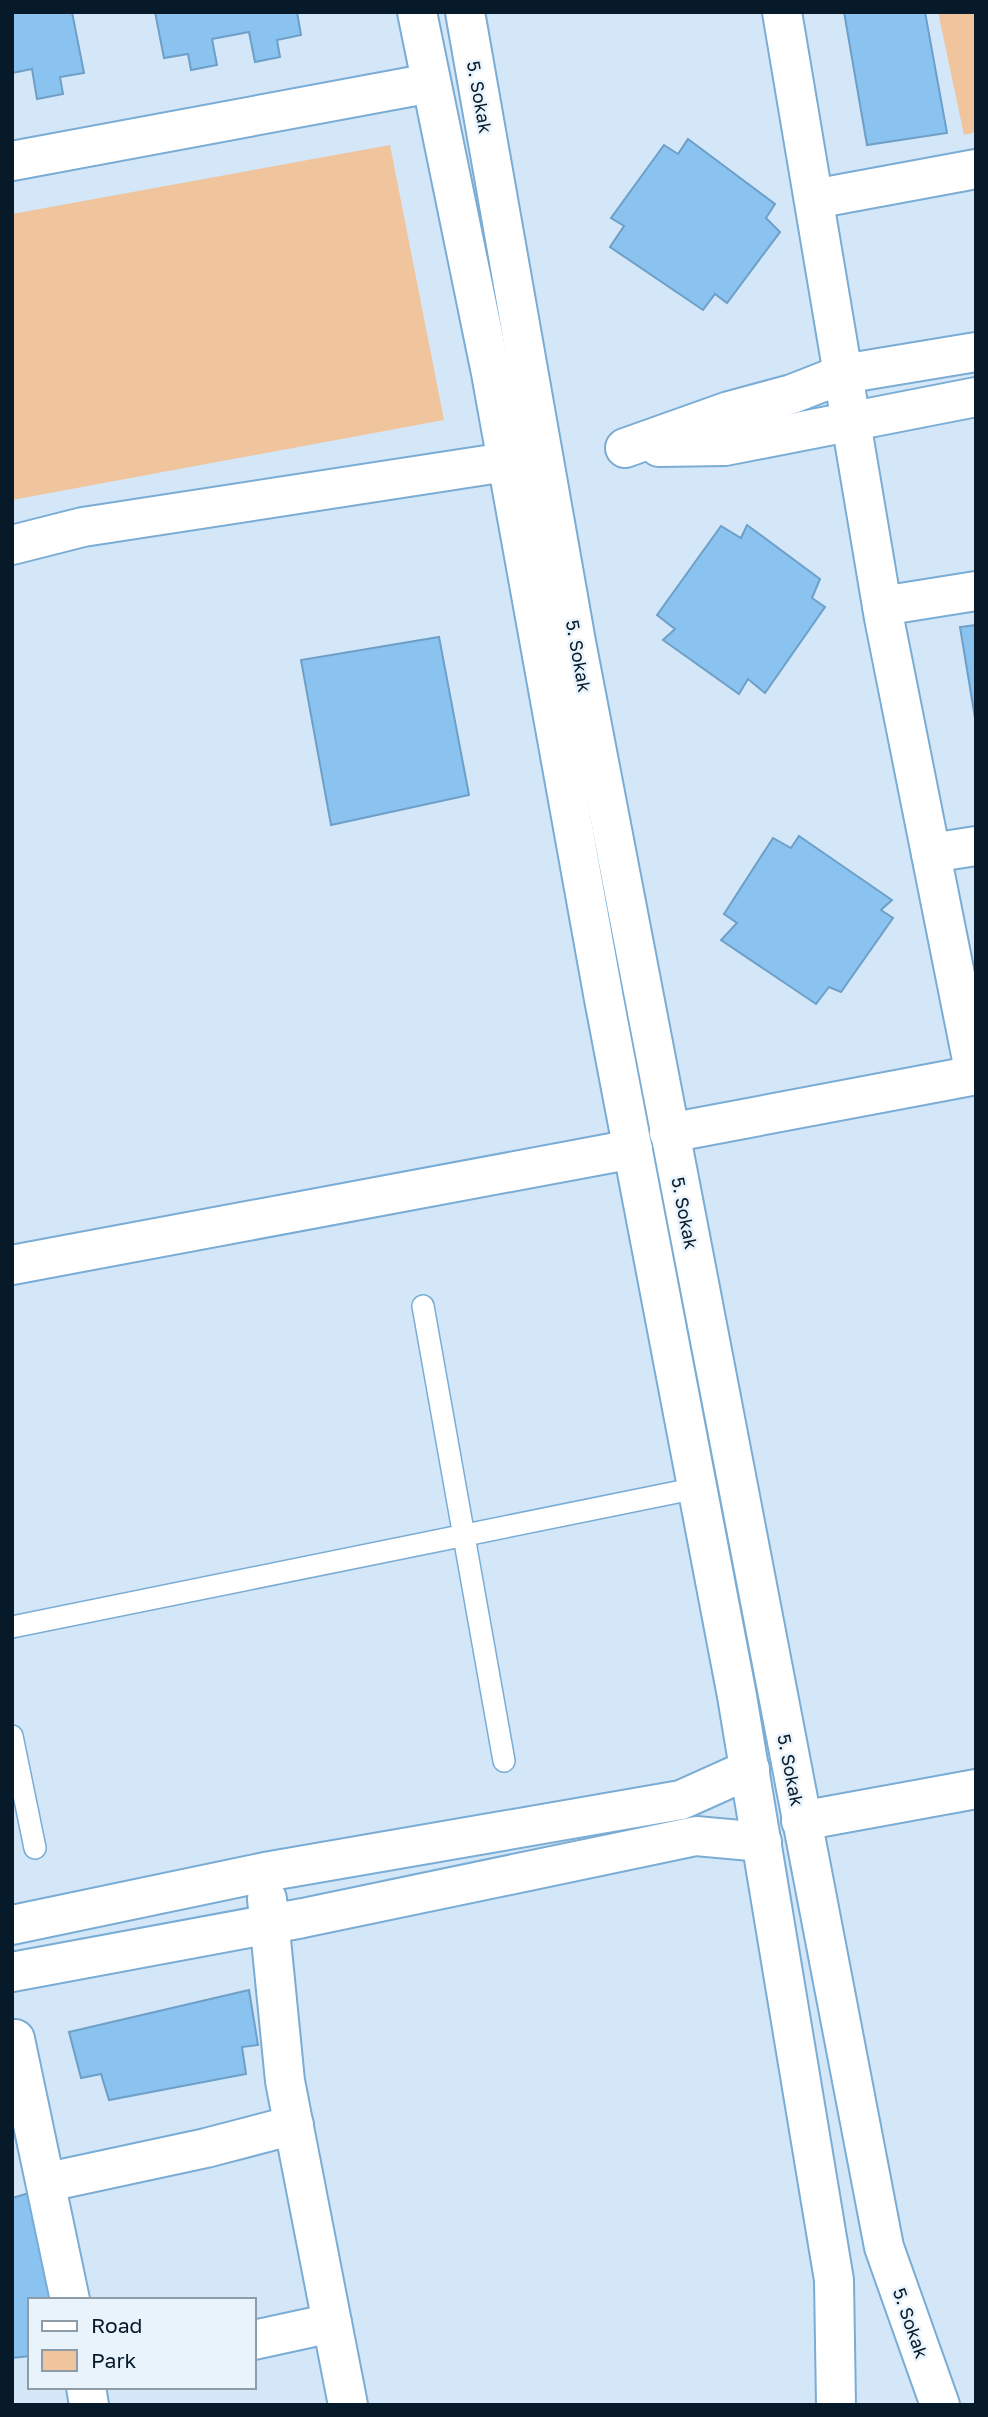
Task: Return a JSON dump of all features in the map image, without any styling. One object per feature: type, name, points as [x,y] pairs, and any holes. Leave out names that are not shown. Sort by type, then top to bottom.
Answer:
[{"type":"street","name":"5. Sokak","points":[[417,12],[506,462],[750,1769],[834,2280],[836,2405]]},
{"type":"street","name":"5. Sokak","points":[[465,12],[576,642],[884,2247],[940,2405]]},
{"type":"street","points":[[670,1132],[975,1075],[882,606],[782,12]]},
{"type":"street","points":[[12,161],[431,83]]},
{"type":"street","points":[[814,199],[976,169]]},
{"type":"street","points":[[976,352],[843,374],[792,394],[729,411],[625,448],[725,446],[976,397]]},
{"type":"street","points":[[12,545],[83,527],[506,462]]},
{"type":"street","points":[[882,606],[976,591]]},
{"type":"street","points":[[931,853],[976,846]]},
{"type":"street","points":[[12,1265],[633,1149]]},
{"type":"street","points":[[697,1488],[737,1481]]},
{"type":"street","points":[[12,1925],[265,1872],[681,1800],[750,1769]]},
{"type":"street","points":[[801,1821],[976,1789]]},
{"type":"street","points":[[12,1972],[269,1924],[696,1836],[762,1842]]},
{"type":"street","points":[[265,1872],[285,2081],[348,2405]]},
{"type":"street","points":[[12,2039],[15,2039],[48,2182],[70,2298]]},
{"type":"street","points":[[48,2182],[206,2148],[294,2125]]},
{"type":"street","points":[[256,2340],[332,2323]]},
{"type":"lane","points":[[423,1306],[503,1761]]},
{"type":"lane","points":[[12,1627],[697,1488]]},
{"type":"lane","points":[[12,1737],[35,1848]]},
{"type":"green space","points":[[938,12],[976,12],[976,132],[964,135]]},
{"type":"green space","points":[[390,145],[444,420],[12,500],[12,214]]},
{"type":"building","points":[[12,12],[72,12],[84,73],[60,77],[63,94],[37,99],[32,69],[12,73]]},
{"type":"building","points":[[155,12],[297,12],[301,35],[277,40],[280,57],[255,62],[249,32],[212,39],[217,65],[191,70],[188,54],[164,58]]},
{"type":"building","points":[[844,12],[925,12],[947,133],[867,145]]},
{"type":"building","points":[[688,139],[775,204],[766,218],[780,232],[727,303],[715,294],[703,310],[610,247],[624,226],[611,218],[664,145],[678,154]]},
{"type":"building","points":[[747,525],[820,579],[812,598],[825,607],[765,693],[748,679],[739,694],[663,640],[675,629],[657,615],[721,526],[741,538]]},
{"type":"building","points":[[976,625],[976,724],[960,627]]},
{"type":"building","points":[[439,637],[469,795],[331,825],[301,660]]},
{"type":"building","points":[[799,836],[892,900],[881,910],[893,918],[841,992],[829,987],[816,1004],[721,940],[737,923],[724,914],[773,838],[791,848]]},
{"type":"building","points":[[249,1990],[258,2045],[242,2047],[246,2074],[109,2100],[101,2074],[81,2078],[69,2032]]},
{"type":"building","points":[[29,2193],[51,2298],[28,2298],[28,2356],[12,2358],[12,2198]]}]
